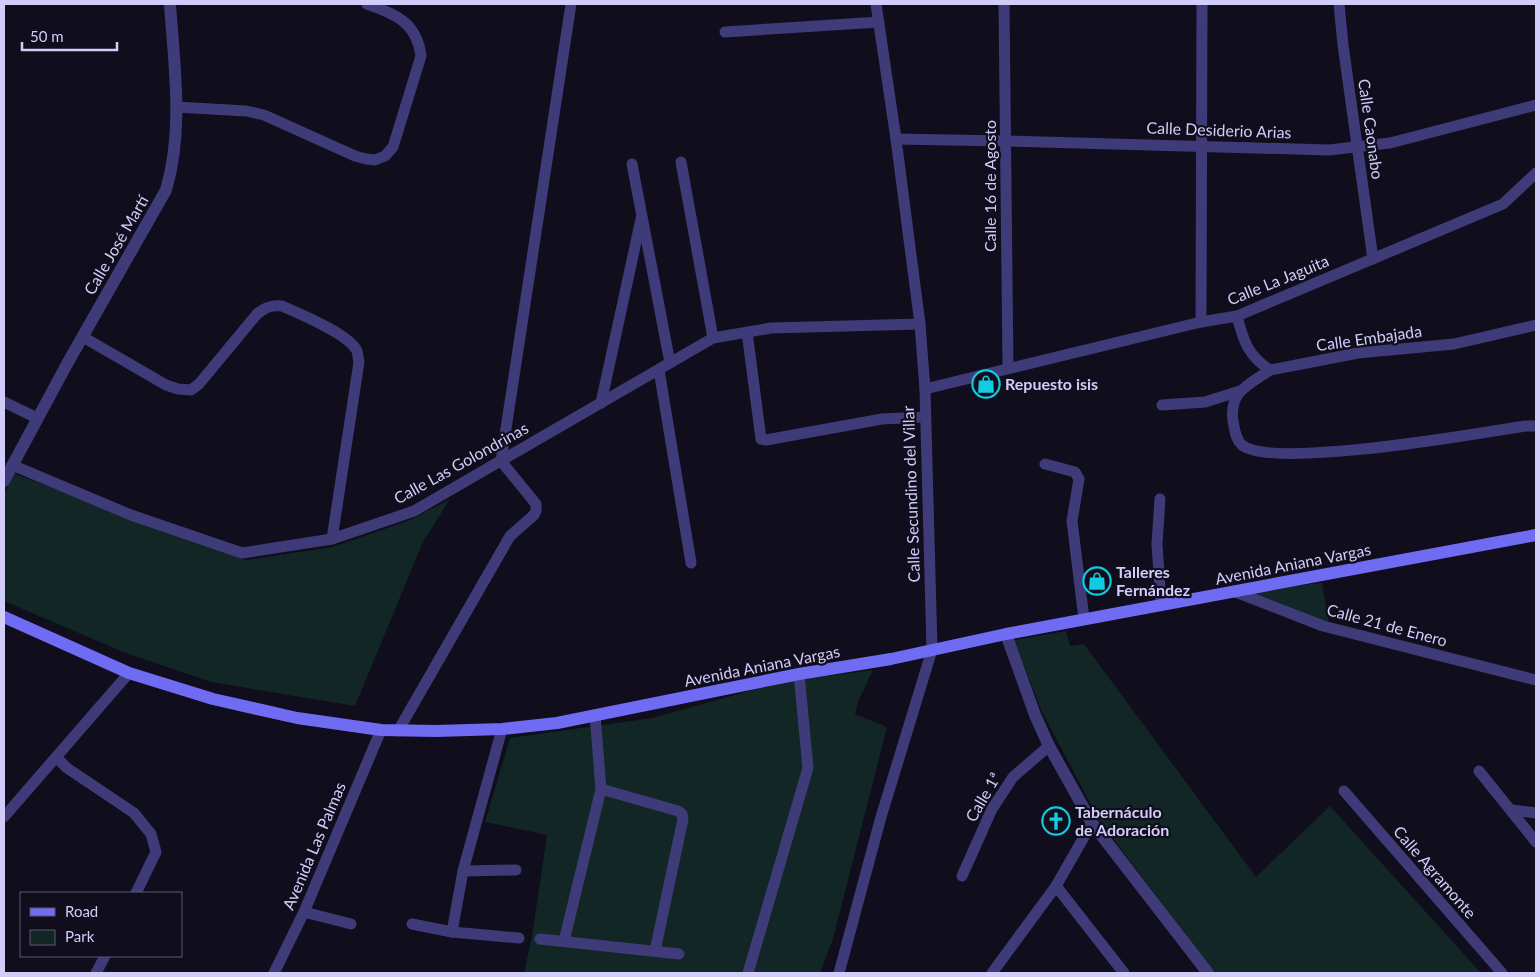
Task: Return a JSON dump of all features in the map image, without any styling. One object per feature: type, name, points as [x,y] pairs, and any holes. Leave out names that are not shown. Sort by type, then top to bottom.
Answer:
[{"type":"main road","name":"Avenida Aniana Vargas","points":[[4,617],[130,673],[213,699],[297,718],[398,731],[502,729],[532,727],[596,715],[1084,619],[1536,535]]},
{"type":"street","name":"Calle José Martí","points":[[4,481],[37,418],[166,190],[173,167],[176,146],[176,107],[170,4]]},
{"type":"street","points":[[176,107],[246,111],[264,115],[355,156],[375,160],[385,156],[393,147],[421,56],[419,43],[412,29],[400,18],[367,4]]},
{"type":"street","points":[[398,731],[510,536],[534,515],[536,510],[536,504],[501,460],[571,4]]},
{"type":"street","name":"Calle Secundino del Villar","points":[[839,973],[881,816],[932,650],[925,389],[920,324],[876,4]]},
{"type":"street","name":"Calle 16 de Agosto","points":[[1004,4],[1008,368]]},
{"type":"street","points":[[1201,322],[1202,4]]},
{"type":"street","name":"Calle Caonabo","points":[[1340,4],[1343,45],[1372,259]]},
{"type":"street","points":[[725,32],[879,22]]},
{"type":"street","name":"Calle Desiderio Arias","points":[[896,139],[1006,140],[1328,150],[1390,143],[1536,105]]},
{"type":"street","points":[[681,162],[713,338]]},
{"type":"street","points":[[632,164],[670,364]]},
{"type":"street","name":"Calle La Jaguita","points":[[925,389],[1201,322],[1237,316],[1503,204],[1536,173]]},
{"type":"street","points":[[601,403],[642,214]]},
{"type":"street","points":[[83,337],[166,385],[178,389],[191,390],[199,384],[258,314],[268,307],[282,306],[343,336],[352,343],[358,352],[359,362],[332,539]]},
{"type":"street","points":[[1162,405],[1205,402],[1240,391],[1270,370],[1258,362],[1247,348],[1237,316]]},
{"type":"street","name":"Calle Las Golondrinas","points":[[12,465],[131,515],[242,553],[332,539],[414,511],[713,338],[771,328],[920,324]]},
{"type":"street","name":"Calle Embajada","points":[[1270,370],[1358,354],[1454,344],[1536,325]]},
{"type":"street","points":[[747,332],[761,439],[766,440],[882,419],[926,417]]},
{"type":"street","points":[[659,370],[691,563]]},
{"type":"street","points":[[1240,391],[1234,401],[1232,411],[1235,436],[1242,446],[1277,454],[1326,453],[1392,446],[1525,426],[1536,426]]},
{"type":"street","points":[[4,402],[37,418]]},
{"type":"street","points":[[1045,464],[1075,472],[1078,479],[1072,521],[1084,619]]},
{"type":"street","points":[[1160,499],[1157,544],[1161,605]]},
{"type":"street","name":"Calle 21 de Enero","points":[[1233,592],[1323,626],[1536,680]]},
{"type":"street","points":[[1006,634],[1035,715],[1049,746],[1092,823],[1208,973]]},
{"type":"street","points":[[4,817],[130,673]]},
{"type":"street","points":[[748,973],[808,768],[799,674]]},
{"type":"street","points":[[564,941],[601,789],[596,715]]},
{"type":"street","points":[[452,932],[463,871],[502,729]]},
{"type":"street","name":"Avenida Las Palmas","points":[[274,973],[304,912],[382,730]]},
{"type":"street","name":"Calle 1ª","points":[[962,876],[992,809],[1013,777],[1049,746]]},
{"type":"street","points":[[56,757],[67,768],[134,813],[151,834],[156,852],[136,892]]},
{"type":"street","points":[[1479,771],[1536,842]]},
{"type":"street","points":[[601,789],[678,811],[682,814],[683,820],[655,951]]},
{"type":"street","name":"Calle Agramonte","points":[[1344,791],[1502,973]]},
{"type":"street","points":[[1512,810],[1536,812]]},
{"type":"street","points":[[992,973],[1056,886],[1092,823]]},
{"type":"street","points":[[463,871],[516,870]]},
{"type":"street","points":[[1056,886],[1124,973]]},
{"type":"street","points":[[304,912],[351,924]]},
{"type":"street","points":[[412,924],[452,932],[519,938]]},
{"type":"street","points":[[540,938],[679,954]]},
{"type":"street","points":[[96,973],[104,957]]},
{"type":"green space","points":[[13,473],[246,560],[333,547],[410,520],[450,499],[423,542],[355,706],[211,682],[123,652],[4,601],[4,494]]},
{"type":"green space","points":[[1322,583],[1329,625],[1238,592]]},
{"type":"green space","points":[[1066,631],[1070,646],[1084,644],[1256,877],[1330,806],[1481,973],[1215,973],[1099,820],[1042,712],[1014,640]]},
{"type":"green space","points":[[873,670],[858,702],[855,714],[887,727],[833,939],[820,973],[524,973],[532,936],[547,835],[485,822],[510,738],[652,718],[782,682]]},
{"type":"place","name":"Repuesto isis","points":[[986,384]]},
{"type":"place","name":"Talleres Fernández","points":[[1097,581]]},
{"type":"place","name":"Tabernáculo de Adoración","points":[[1056,821]]}]
